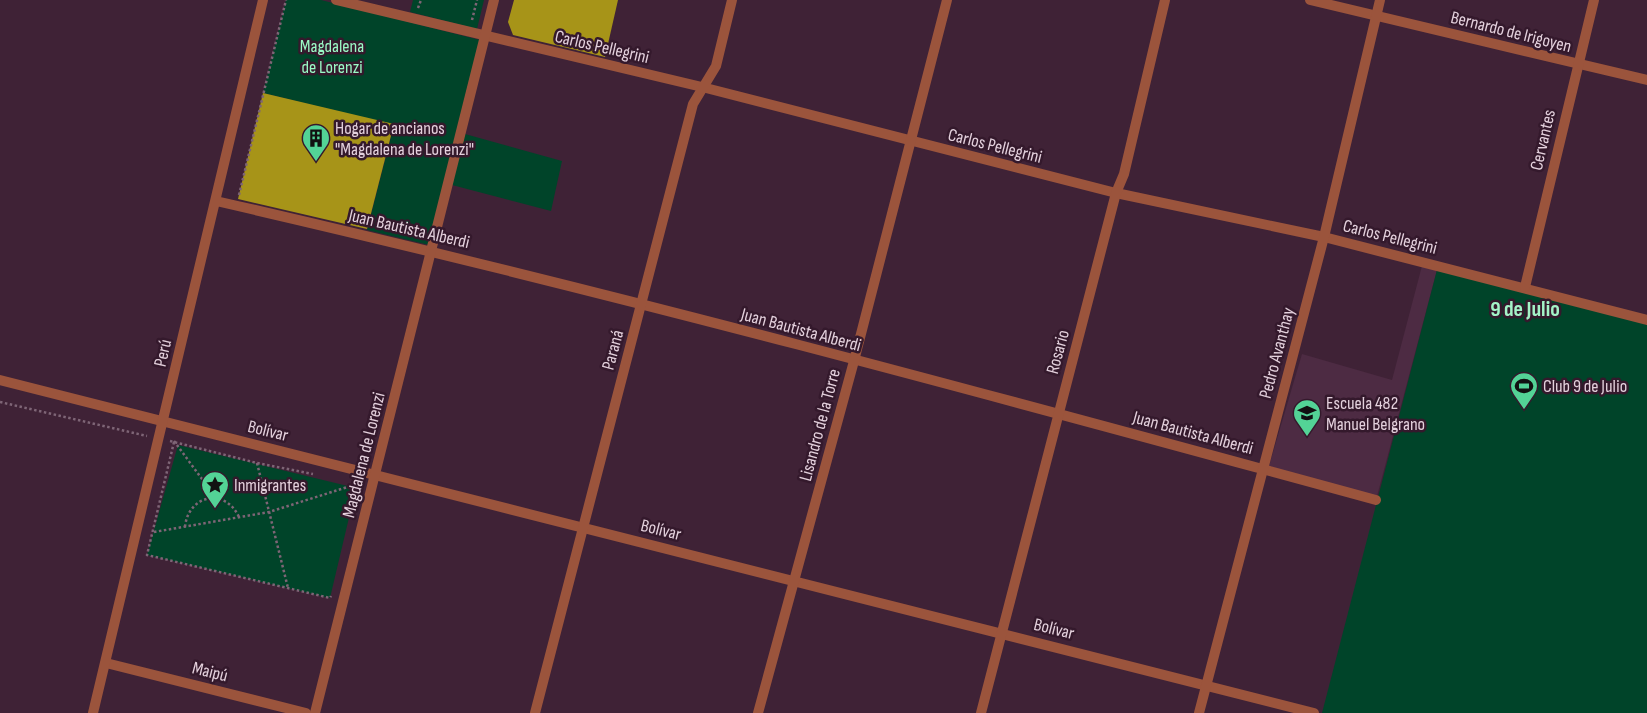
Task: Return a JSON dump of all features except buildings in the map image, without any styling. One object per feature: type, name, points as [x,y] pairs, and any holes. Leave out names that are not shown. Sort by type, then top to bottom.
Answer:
[{"type":"street","name":"Perú","points":[[93,713],[263,0]]},
{"type":"street","name":"Carlos Pellegrini","points":[[336,0],[702,88],[1116,193],[1324,238],[1525,287],[1647,320]]},
{"type":"street","name":"Magdalena de Lorenzi","points":[[315,713],[494,0]]},
{"type":"street","name":"Paraná","points":[[535,713],[693,104],[716,66],[732,0]]},
{"type":"street","name":"Lisandro de la Torre","points":[[758,713],[854,361],[912,142],[947,0]]},
{"type":"street","name":"Rosario","points":[[981,713],[1116,193],[1124,174],[1165,0]]},
{"type":"street","name":"Bernardo de Irigoyen","points":[[1310,0],[1647,80]]},
{"type":"street","name":"Pedro Avanthay","points":[[1199,713],[1324,238],[1380,0]]},
{"type":"street","name":"Cervantes","points":[[1525,287],[1594,0]]},
{"type":"street","name":"Juan Bautista Alberdi","points":[[216,201],[431,250],[1059,413],[1376,500]]},
{"type":"street","name":"Bolívar","points":[[0,380],[163,423],[376,474],[1002,632],[1314,713]]},
{"type":"street","name":"Maipú","points":[[106,663],[306,713]]},
{"type":"path","points":[[238,199],[286,0]]},
{"type":"path","points":[[472,23],[477,0]]},
{"type":"path","points":[[0,402],[257,463],[323,475]]},
{"type":"path","points":[[163,423],[174,442],[216,498]]},
{"type":"path","points":[[174,442],[147,555],[330,598],[333,588]]},
{"type":"path","points":[[257,463],[288,588]]},
{"type":"path","points":[[351,481],[360,482]]},
{"type":"path","points":[[153,532],[269,512],[360,482]]},
{"type":"path","points":[[358,492],[360,482]]},
{"type":"path","points":[[185,527],[188,512],[204,500],[216,498],[230,503],[240,517]]},
{"type":"shaded area","points":[[1423,262],[1438,266],[1376,500],[1269,466],[1302,354],[1392,380]]},
{"type":"green space","name":"Magdalena de Lorenzi","points":[[286,0],[321,0],[480,40],[429,245],[367,230],[394,125],[263,93]]},
{"type":"green space","points":[[413,0],[484,0],[477,29],[410,12]]},
{"type":"green space","points":[[465,134],[562,161],[551,211],[452,185]]},
{"type":"green space","name":"Club 9 de Julio","points":[[1438,266],[1647,321],[1647,713],[1322,713]]},
{"type":"green space","points":[[178,445],[356,488],[330,598],[147,555]]},
{"type":"place","name":"Hogar de ancianos \"Magdalena de Lorenzi\"","points":[[316,162]]},
{"type":"place","name":"Club 9 de Julio","points":[[1524,410]]},
{"type":"place","name":"Escuela 482 Manuel Belgrano","points":[[1307,437]]},
{"type":"place","name":"Inmigrantes","points":[[215,509]]},
{"type":"district","name":"9 de Julio","points":[[1525,309]]}]
